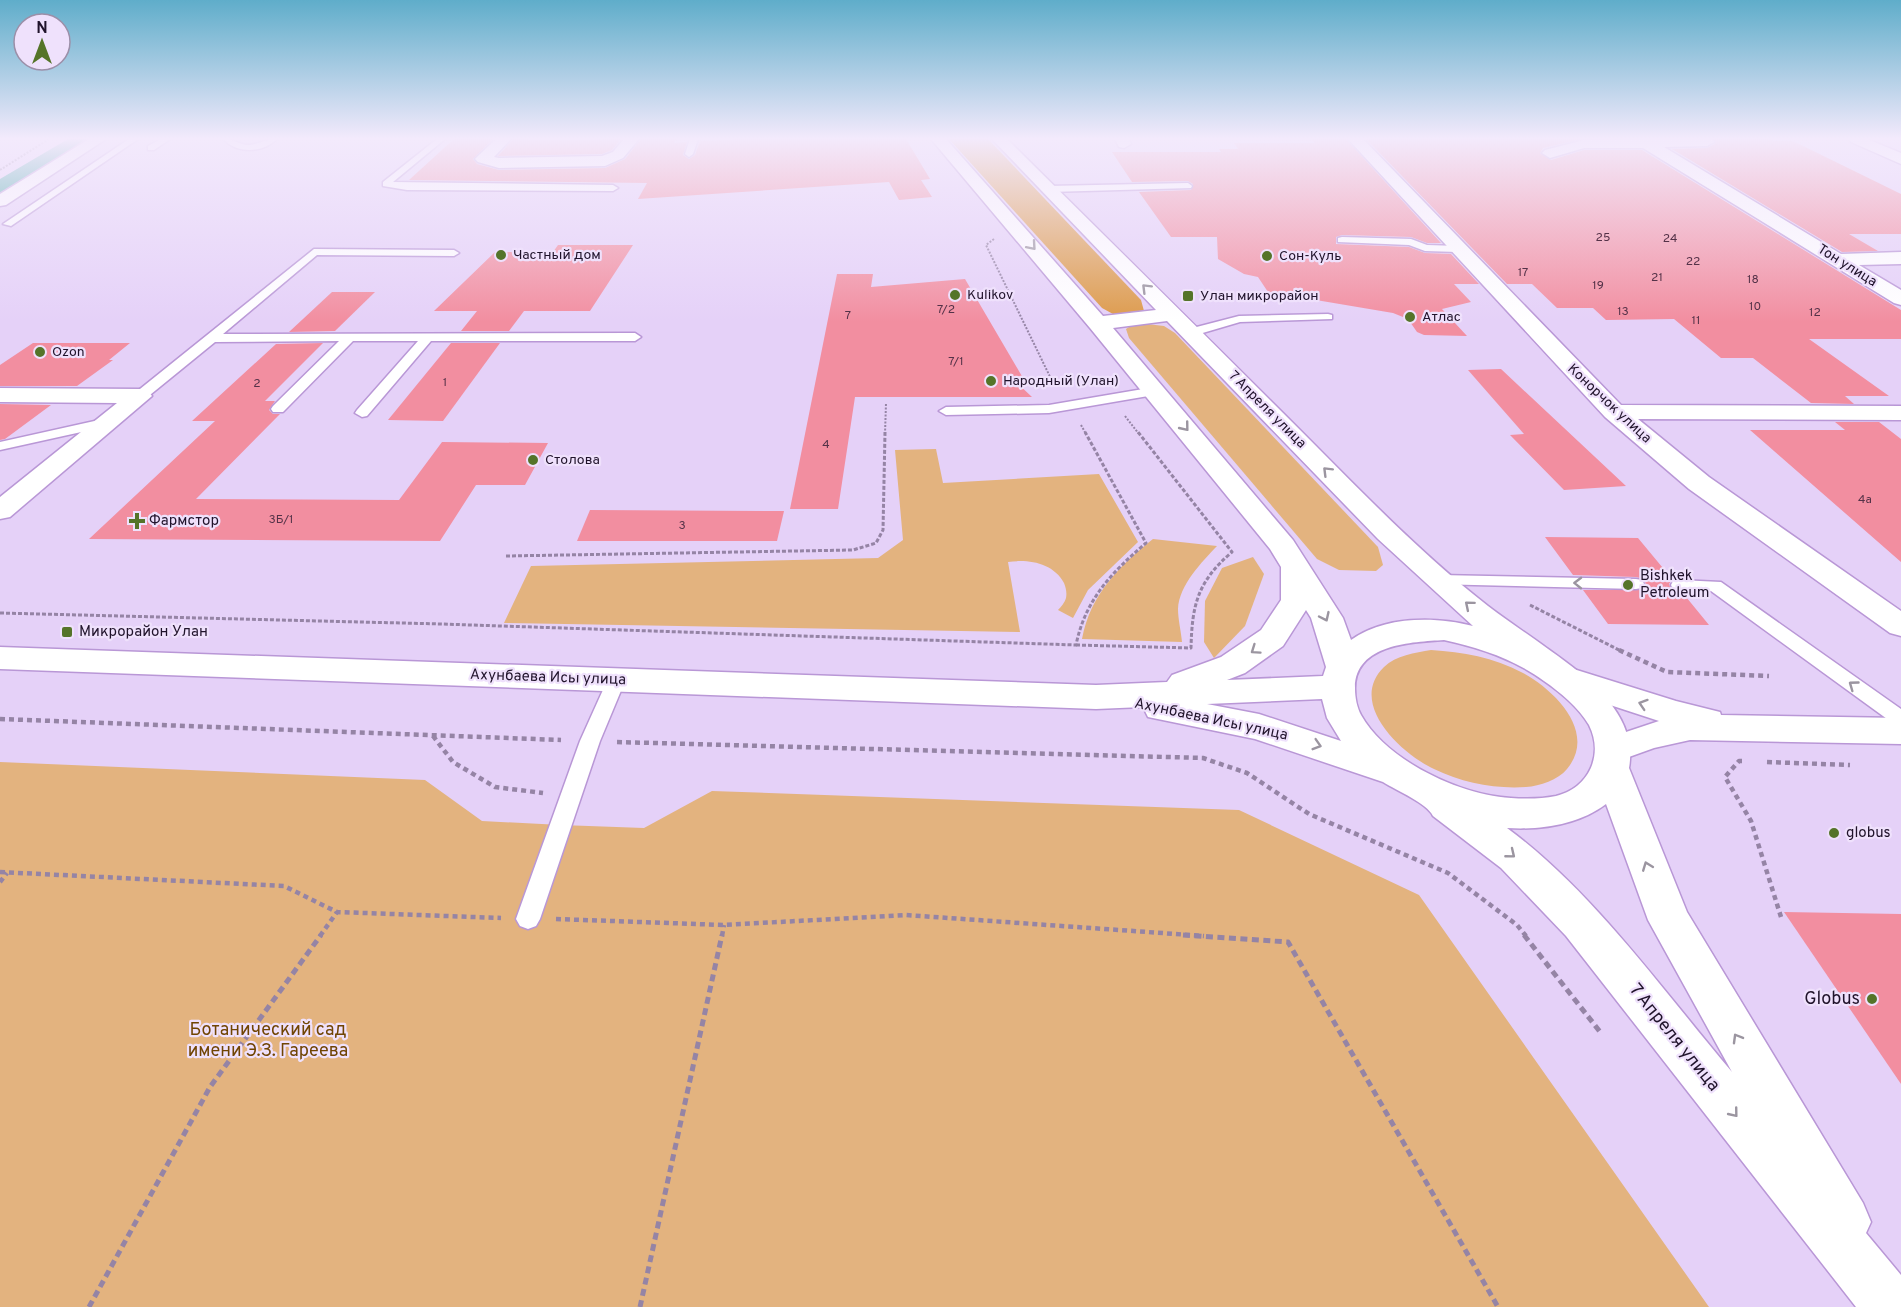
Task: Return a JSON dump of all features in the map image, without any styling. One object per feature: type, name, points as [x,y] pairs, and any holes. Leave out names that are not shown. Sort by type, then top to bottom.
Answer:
[{"type":"main road","points":[[991,200],[1098,323],[1283,546],[1327,618],[1340,677],[1343,717],[1362,745],[1392,771],[1431,793],[1474,808],[1517,814],[1556,811],[1587,798],[1606,779],[1614,759],[1647,737],[1690,727],[1901,731]]},
{"type":"main road","name":"7 Апреля улица","points":[[1060,200],[1388,533],[1476,612],[1558,672],[1595,708],[1609,731],[1614,759],[1669,920],[1892,1307]]},
{"type":"main road","name":"Конорчок улица","points":[[1412,200],[1614,412],[1699,483],[1901,626]]},
{"type":"main road","name":"Тон улица","points":[[1740,200],[1901,299]]},
{"type":"main road","points":[[1837,260],[1901,258]]},
{"type":"main road","points":[[1098,323],[1172,315]]},
{"type":"main road","points":[[0,395],[140,396]]},
{"type":"main road","points":[[0,512],[140,396]]},
{"type":"main road","points":[[1614,412],[1901,413]]},
{"type":"main road","points":[[1096,696],[1195,681],[1233,665],[1272,638],[1297,600],[1296,566]]},
{"type":"main road","points":[[1340,677],[1358,649],[1381,637],[1410,631],[1432,630],[1479,636],[1515,649],[1558,672],[1673,713],[1741,728]]},
{"type":"main road","name":"Ахунбаева Исы улица","points":[[0,658],[1096,696],[1340,677]]},
{"type":"main road","name":"Ахунбаева Исы улица","points":[[1096,696],[1259,727],[1392,771]]},
{"type":"main road","name":"7 Апреля улица","points":[[1431,793],[1515,856],[1581,923],[1892,1307]]},
{"type":"lane","points":[[8,224],[44,200]]},
{"type":"lane","points":[[1342,240],[1411,242],[1425,248],[1458,249]]},
{"type":"lane","points":[[140,396],[314,252],[454,253]]},
{"type":"lane","points":[[1189,333],[1239,319],[1328,317]]},
{"type":"lane","points":[[278,409],[350,337]]},
{"type":"lane","points":[[362,413],[428,337]]},
{"type":"lane","points":[[212,338],[635,337]]},
{"type":"lane","points":[[946,411],[1049,409],[1155,391]]},
{"type":"lane","points":[[0,446],[108,422]]},
{"type":"lane","points":[[1439,580],[1636,584]]},
{"type":"lane","points":[[1679,585],[1715,586],[1901,719]]},
{"type":"lane","points":[[528,919],[590,741],[616,681]]},
{"type":"path","points":[[998,236],[986,246],[1057,391],[1077,417],[1146,543],[1114,570],[1094,595],[1077,631],[1076,645]]},
{"type":"path","points":[[506,556],[853,550],[876,543],[883,530],[886,403]]},
{"type":"path","points":[[0,614],[441,624],[1191,648],[1191,616],[1196,593],[1219,562],[1232,552],[1123,413]]},
{"type":"path","points":[[1488,581],[1495,587],[1593,638],[1667,672],[1769,676]]},
{"type":"path","points":[[0,718],[590,741],[1203,758],[1247,773],[1309,814],[1448,873],[1517,925],[1601,1033]]},
{"type":"path","points":[[432,735],[453,762],[495,787],[571,796]]},
{"type":"path","points":[[1750,761],[1739,761],[1725,777],[1750,821],[1781,917]]},
{"type":"path","points":[[1761,762],[1850,765]]},
{"type":"path","points":[[0,872],[284,886],[337,912],[210,1087],[89,1307]]},
{"type":"path","points":[[0,882],[7,873]]},
{"type":"path","points":[[640,1307],[724,925],[906,915],[1288,942],[1498,1307]]},
{"type":"green space","points":[[1132,325],[1164,326],[1175,333],[1378,547],[1383,565],[1376,571],[1339,570],[1317,559],[1129,338],[1126,329]]},
{"type":"green space","points":[[936,449],[943,483],[1099,474],[1138,542],[1088,590],[1073,618],[1058,610],[1065,600],[1066,590],[1064,583],[1054,571],[1032,562],[1008,562],[1020,632],[504,623],[531,566],[878,558],[903,540],[895,450]]},
{"type":"green space","points":[[1153,539],[1217,546],[1192,574],[1182,591],[1178,617],[1182,642],[1082,639],[1086,623],[1099,595],[1118,571]]},
{"type":"green space","points":[[1253,557],[1264,574],[1245,626],[1214,658],[1204,642],[1205,601],[1222,568]]},
{"type":"green space","points":[[1431,650],[1489,659],[1523,673],[1548,691],[1569,714],[1575,728],[1577,741],[1575,755],[1567,769],[1554,779],[1537,785],[1490,786],[1445,774],[1407,752],[1383,726],[1375,711],[1372,696],[1374,681],[1384,667],[1394,660]]},
{"type":"green space","name":"Ботанический сад имени Э.З. Гареева","points":[[0,762],[425,780],[482,821],[561,825],[644,828],[712,791],[1239,810],[1419,895],[1709,1307],[0,1307]]},
{"type":"shaded area","points":[[1004,200],[1046,200],[1141,300],[1144,311],[1113,314],[1102,308]]},
{"type":"building","points":[[1145,200],[1402,200],[1441,243],[1427,243],[1411,237],[1342,235],[1336,237],[1336,244],[1409,247],[1425,253],[1451,254],[1479,284],[1454,284],[1471,302],[1442,309],[1467,336],[1424,335],[1417,332],[1408,319],[1393,313],[1268,292],[1258,277],[1244,274],[1218,259],[1217,237],[1171,237]]},
{"type":"building","points":[[1425,200],[1723,200],[1901,310],[1901,339],[1809,339],[1889,396],[1845,396],[1854,404],[1811,403],[1753,358],[1721,358],[1674,319],[1606,320],[1593,308],[1557,308],[1532,284],[1507,284]]},
{"type":"building","points":[[1756,200],[1901,200],[1901,234],[1849,234],[1878,251],[1842,252]]},
{"type":"building","points":[[558,245],[633,245],[590,311],[524,311],[509,331],[461,331],[477,311],[434,311],[495,252],[553,252]]},
{"type":"building","points":[[837,274],[873,274],[871,287],[965,279],[1023,378],[1014,380],[1032,397],[855,397],[838,509],[790,509]]},
{"type":"building","points":[[332,292],[375,292],[335,331],[289,332]]},
{"type":"building","points":[[33,343],[130,343],[109,360],[113,360],[77,386],[0,386],[0,365]]},
{"type":"building","points":[[323,343],[265,401],[275,401],[269,410],[273,414],[280,414],[196,499],[399,500],[442,442],[548,443],[525,485],[476,485],[440,541],[89,539],[215,421],[192,421],[276,344]]},
{"type":"building","points":[[451,343],[500,343],[443,421],[388,420]]},
{"type":"building","points":[[1501,369],[1626,486],[1564,490],[1510,435],[1524,434],[1468,370]]},
{"type":"building","points":[[0,404],[51,405],[5,439],[0,440]]},
{"type":"building","points":[[1835,422],[1879,422],[1901,439],[1901,562],[1750,430],[1845,430]]},
{"type":"building","points":[[590,510],[784,511],[777,541],[577,541]]},
{"type":"building","name":"Bishkek Petroleum","points":[[1545,537],[1638,538],[1672,579],[1669,584],[1671,590],[1682,592],[1709,625],[1608,624],[1583,590],[1642,590],[1646,585],[1644,579],[1573,575]]},
{"type":"building","name":"Globus","points":[[1784,912],[1901,914],[1901,1084]]},
{"type":"place","name":"Частный дом","points":[[501,255]]},
{"type":"place","name":"Сон-Куль","points":[[1267,256]]},
{"type":"place","name":"Kulikov","points":[[955,295]]},
{"type":"place","name":"Улан микрорайон","points":[[1188,296]]},
{"type":"place","name":"Атлас","points":[[1410,317]]},
{"type":"place","name":"Ozon","points":[[40,352]]},
{"type":"place","name":"Народный (Улан)","points":[[991,381]]},
{"type":"place","name":"Столова","points":[[533,460]]},
{"type":"place","name":"Фармстор","points":[[137,521]]},
{"type":"place","name":"Bishkek Petroleum","points":[[1628,585]]},
{"type":"place","name":"Микрорайон Улан","points":[[67,632]]},
{"type":"place","name":"globus","points":[[1834,833]]},
{"type":"place","name":"Globus","points":[[1872,999]]}]
